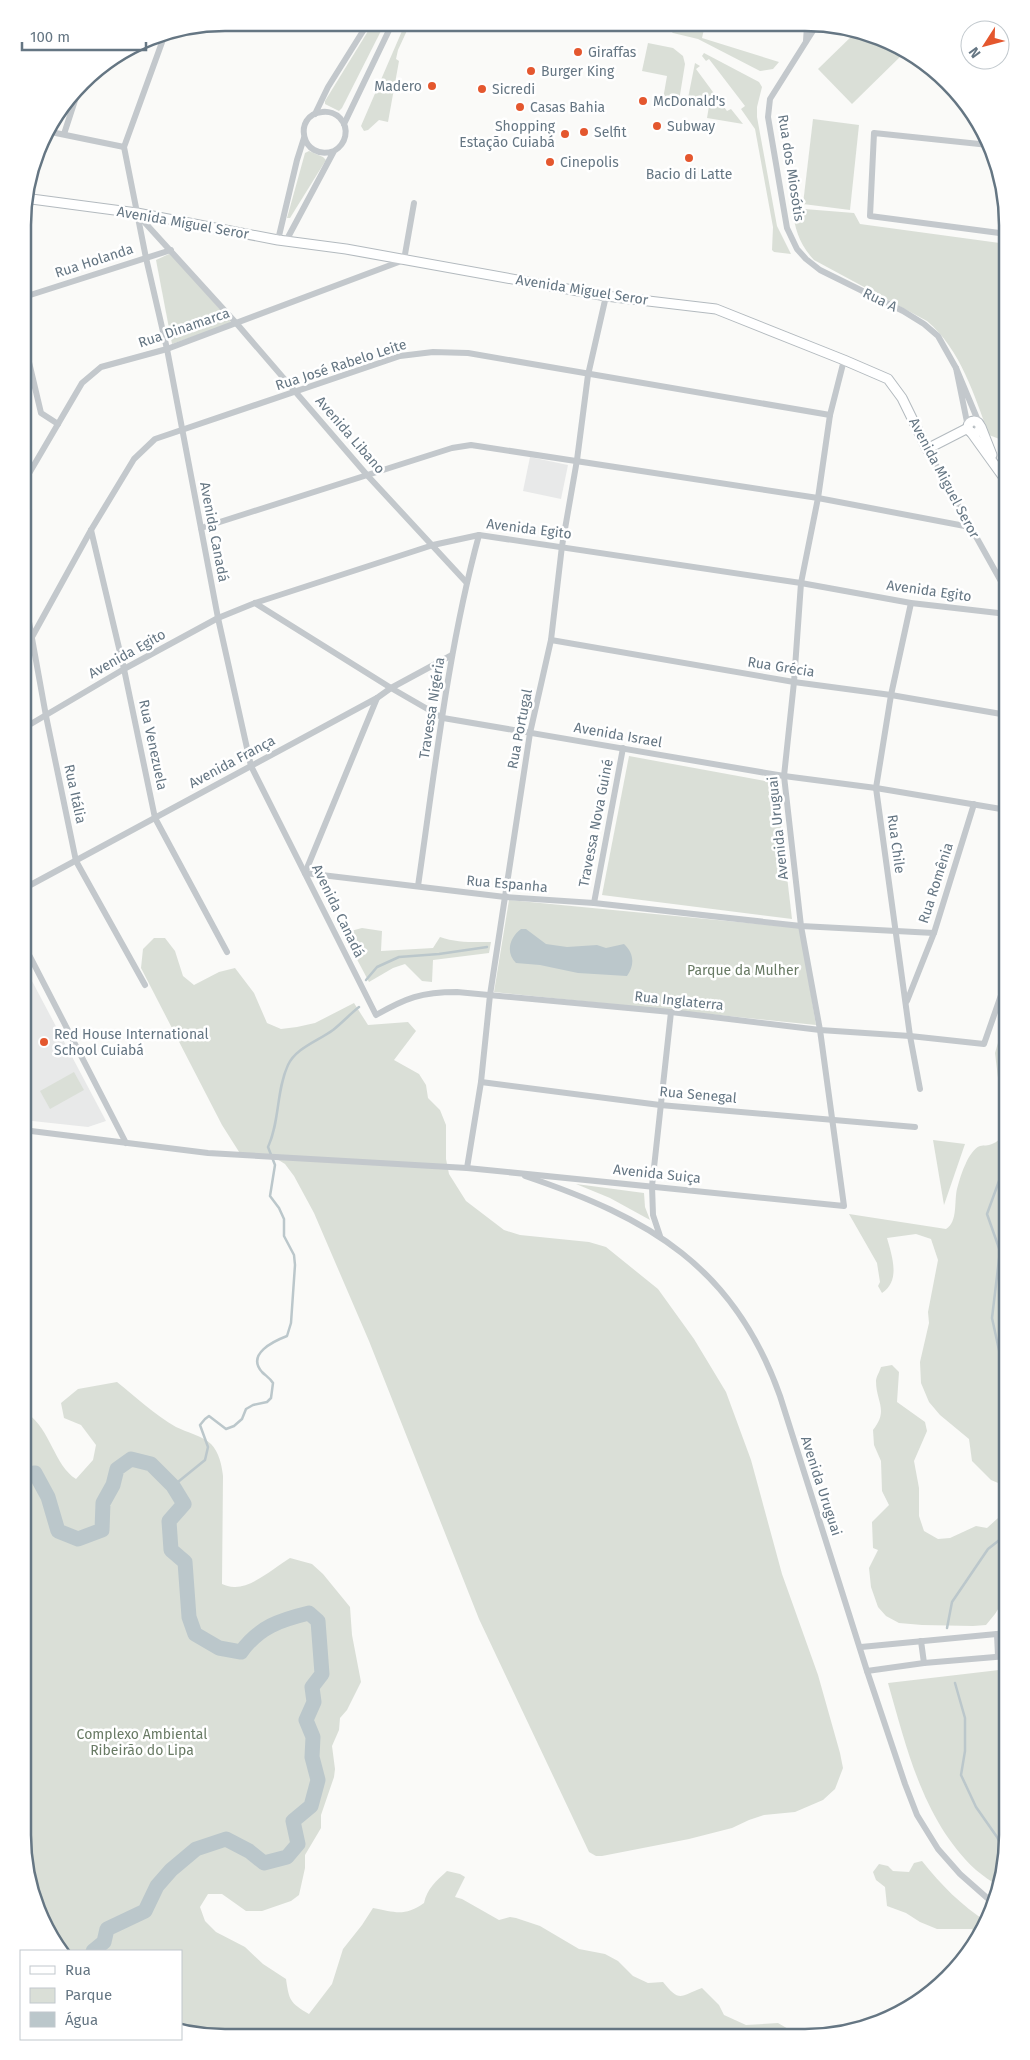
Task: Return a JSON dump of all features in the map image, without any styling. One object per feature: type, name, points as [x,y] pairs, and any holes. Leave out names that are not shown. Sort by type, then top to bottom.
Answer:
[{"type":"street","points":[[282,241],[297,160],[304,138],[305,124],[315,114],[328,87],[363,31]]},
{"type":"street","points":[[344,124],[389,31]]},
{"type":"street","name":"Rua dos Miosótis","points":[[805,45],[806,31]]},
{"type":"street","name":"Rua dos Miosótis","points":[[793,243],[787,228],[768,117],[770,99],[813,32]]},
{"type":"street","points":[[55,132],[124,147],[162,42]]},
{"type":"street","points":[[64,134],[74,103]]},
{"type":"street","points":[[282,241],[346,135],[344,124],[334,114],[328,112],[315,114]]},
{"type":"street","points":[[981,144],[874,133],[870,216],[999,233]]},
{"type":"street","points":[[304,138],[316,152],[322,154],[334,152]]},
{"type":"street","name":"Avenida Canadá","points":[[124,147],[146,258],[167,349],[218,618],[252,766],[376,1015]]},
{"type":"street","name":"Avenida Miguel Seror","points":[[33,199],[137,213],[282,241],[404,260],[606,296],[716,309],[888,379],[894,386],[999,578]]},
{"type":"street","points":[[404,260],[414,203]]},
{"type":"street","name":"Avenida Libano","points":[[137,213],[237,324],[367,475],[466,582]]},
{"type":"street","name":"Rua A","points":[[793,243],[801,254],[820,270],[903,311],[924,324],[944,344],[999,469]]},
{"type":"street","name":"Rua Holanda","points":[[31,295],[171,250]]},
{"type":"street","name":"Rua Dinamarca","points":[[31,470],[82,383],[101,367],[167,349],[404,260]]},
{"type":"street","name":"Rua Portugal","points":[[466,1168],[481,1082],[490,995],[530,733],[551,640],[562,546],[577,460],[588,375],[606,296]]},
{"type":"street","name":"Rua José Rabelo Leite","points":[[32,637],[91,530],[134,459],[155,439],[400,356],[433,352],[468,354],[830,415]]},
{"type":"street","name":"Avenida Uruguai","points":[[844,360],[830,415],[818,498],[800,583],[794,682],[784,776],[801,926],[820,1030],[844,1206]]},
{"type":"street","name":"Rua A","points":[[956,368],[969,429],[999,470]]},
{"type":"street","points":[[31,371],[41,413],[58,424]]},
{"type":"street","points":[[927,449],[969,429],[971,422],[980,425]]},
{"type":"street","points":[[201,528],[452,448],[472,445],[818,498],[970,527]]},
{"type":"street","name":"Rua Venezuela","points":[[91,530],[124,670],[155,818],[227,952]]},
{"type":"street","name":"Avenida Egito","points":[[31,724],[218,618],[255,603],[433,545],[480,534],[800,583],[911,603],[999,613]]},
{"type":"street","name":"Travessa Nigéria","points":[[418,886],[452,655],[466,582],[480,534]]},
{"type":"street","name":"Avenida Israel","points":[[255,603],[390,688],[443,718],[784,776],[876,788],[999,809]]},
{"type":"street","name":"Rua Chile","points":[[911,603],[892,695],[876,788],[910,1036],[920,1089]]},
{"type":"street","name":"Rua Itália","points":[[31,632],[46,716],[76,861],[145,984]]},
{"type":"street","name":"Rua Grécia","points":[[551,640],[794,682],[892,695],[999,714]]},
{"type":"street","name":"Avenida França","points":[[31,886],[377,698],[390,688],[452,655]]},
{"type":"street","points":[[305,873],[377,698]]},
{"type":"street","name":"Travessa Nova Guiné","points":[[594,903],[623,748]]},
{"type":"street","name":"Rua Romênia","points":[[895,930],[934,933],[974,804]]},
{"type":"street","name":"Rua Espanha","points":[[305,873],[505,897],[594,903],[801,926],[895,930]]},
{"type":"street","points":[[906,1002],[934,933]]},
{"type":"street","points":[[31,958],[126,1143]]},
{"type":"street","name":"Rua Inglaterra","points":[[376,1015],[412,996],[435,992],[490,995],[670,1012],[820,1030],[910,1036],[984,1044],[999,1001]]},
{"type":"street","points":[[661,1237],[653,1215],[652,1186],[670,1012]]},
{"type":"street","name":"Rua Senegal","points":[[481,1082],[660,1105],[915,1127]]},
{"type":"street","name":"Avenida Suiça","points":[[31,1131],[208,1153],[466,1168],[844,1206]]},
{"type":"street","name":"Avenida Uruguai","points":[[514,1173],[572,1192],[627,1217],[661,1237],[692,1260],[719,1288],[741,1316],[763,1354],[780,1396],[861,1647],[867,1671],[917,1815],[938,1849],[960,1874],[988,1898]]},
{"type":"street","points":[[861,1647],[997,1634],[998,1656],[867,1671]]},
{"type":"street","points":[[921,1641],[924,1663]]},
{"type":"shaded area","points":[[530,457],[568,465],[561,499],[523,491]]},
{"type":"shaded area","name":"Red House International School Cuiabá","points":[[31,979],[106,1121],[88,1127],[31,1121]]},
{"type":"green space","points":[[368,31],[381,31],[342,108],[339,111],[325,104],[325,101]]},
{"type":"green space","points":[[402,31],[407,31],[396,59],[399,61],[388,122],[379,120],[368,130],[364,131],[361,126]]},
{"type":"green space","points":[[670,31],[704,31],[702,38],[779,62],[773,69],[760,71],[698,39]]},
{"type":"green space","points":[[851,37],[879,46],[901,56],[852,104],[818,69]]},
{"type":"green space","points":[[648,43],[673,48],[683,56],[685,64],[679,101],[663,99],[667,76],[642,71]]},
{"type":"green space","points":[[704,53],[759,82],[762,87],[757,107],[757,117],[777,226],[791,254],[774,252],[772,250],[773,227],[755,129],[741,109],[745,106],[709,59],[706,61],[702,56]]},
{"type":"green space","points":[[695,63],[700,66],[696,69],[727,111],[731,109],[743,124],[707,118],[709,106],[687,103]]},
{"type":"green space","points":[[813,119],[859,125],[850,210],[803,204]]},
{"type":"green space","points":[[309,151],[326,160],[290,218],[287,218],[305,153]]},
{"type":"green space","points":[[792,208],[854,213],[860,224],[999,243],[999,439],[989,435],[972,389],[958,359],[939,333],[927,321],[814,260],[805,248],[795,223]]},
{"type":"green space","points":[[171,253],[232,323],[172,344],[156,260]]},
{"type":"green space","points":[[629,756],[776,783],[792,919],[602,895]]},
{"type":"green space","name":"Parque da Mulher","points":[[509,900],[800,928],[816,1025],[494,992]]},
{"type":"green space","points":[[362,928],[382,931],[381,951],[433,948],[440,937],[459,941],[491,942],[489,953],[433,960],[432,982],[422,981],[405,964],[393,968],[369,982],[343,933]]},
{"type":"green space","points":[[154,938],[165,938],[175,951],[183,976],[194,985],[219,972],[235,968],[254,993],[267,1023],[281,1029],[315,1023],[354,1003],[368,1025],[408,1022],[416,1031],[394,1060],[419,1074],[426,1085],[428,1098],[440,1110],[446,1125],[446,1159],[449,1174],[466,1201],[504,1230],[520,1235],[589,1242],[606,1247],[658,1289],[694,1339],[726,1392],[751,1460],[782,1574],[818,1675],[840,1753],[843,1768],[835,1789],[823,1800],[795,1812],[764,1815],[732,1828],[689,1839],[602,1856],[596,1856],[589,1852],[479,1619],[369,1341],[314,1213],[294,1176],[285,1164],[272,1156],[241,1155],[222,1125],[141,968],[143,949]]},
{"type":"green space","points":[[999,1039],[999,1081],[998,1078],[995,1053]]},
{"type":"green space","points":[[74,1072],[84,1090],[50,1109],[40,1091]]},
{"type":"green space","points":[[933,1140],[965,1144],[944,1205]]},
{"type":"green space","points":[[999,1140],[999,1483],[991,1480],[972,1461],[969,1439],[940,1415],[929,1402],[921,1383],[920,1362],[929,1323],[928,1312],[938,1260],[931,1239],[916,1234],[887,1238],[894,1268],[892,1282],[882,1293],[878,1286],[880,1282],[877,1263],[849,1214],[946,1229],[950,1226],[954,1216],[957,1189],[968,1159],[978,1147]]},
{"type":"green space","points":[[576,1184],[644,1193],[645,1207],[650,1220],[610,1198]]},
{"type":"green space","points":[[892,1365],[899,1372],[897,1402],[925,1422],[927,1431],[914,1461],[919,1488],[919,1516],[924,1531],[938,1539],[950,1538],[976,1526],[987,1528],[999,1517],[999,1608],[986,1625],[899,1623],[886,1616],[878,1607],[871,1587],[869,1568],[878,1550],[873,1548],[872,1522],[889,1505],[882,1491],[881,1461],[874,1445],[873,1430],[878,1423],[881,1411],[876,1381],[881,1367]]},
{"type":"green space","name":"Complexo Ambiental Ribeirão do Lipa","points":[[117,1382],[176,1427],[211,1444],[218,1455],[223,1476],[222,1584],[234,1587],[256,1581],[290,1558],[312,1564],[323,1574],[350,1607],[352,1635],[361,1682],[347,1710],[340,1718],[339,1730],[332,1746],[335,1769],[334,1777],[321,1815],[321,1828],[305,1855],[305,1868],[299,1895],[291,1901],[262,1911],[246,1911],[222,1894],[208,1894],[200,1907],[205,1921],[216,1932],[245,1947],[263,1964],[286,1979],[288,1992],[294,2004],[309,2014],[332,1984],[343,1949],[373,1908],[405,1912],[417,1907],[424,1903],[430,1889],[447,1871],[465,1877],[455,1897],[499,1920],[510,1917],[540,1926],[579,1949],[605,1954],[618,1961],[633,1976],[648,1983],[663,1982],[677,1995],[681,1996],[702,1988],[719,2005],[724,2015],[746,2025],[778,2023],[788,2029],[225,2029],[199,2027],[182,2024],[182,1950],[69,1950],[51,1921],[38,1885],[33,1861],[31,1835],[31,1416],[42,1429],[62,1465],[76,1479],[93,1460],[96,1445],[81,1425],[64,1418],[61,1403],[78,1389]]},
{"type":"green space","points":[[999,1670],[999,1835],[993,1882],[976,1870],[958,1851],[930,1807],[910,1759],[888,1683]]},
{"type":"green space","points":[[922,1861],[952,1894],[981,1917],[973,1931],[972,1929],[937,1929],[920,1922],[906,1913],[887,1906],[885,1887],[876,1880],[873,1872],[879,1864],[888,1866],[893,1871],[909,1872],[914,1863]]},
{"type":"water","points":[[521,929],[526,929],[546,944],[567,947],[597,945],[606,948],[624,944],[630,951],[632,959],[630,972],[627,976],[578,973],[540,965],[516,963],[511,954],[510,945],[514,936]]},
{"type":"waterway","points":[[366,980],[377,967],[399,957],[439,954],[487,947]]},
{"type":"waterway","points":[[173,1486],[205,1460],[208,1447],[200,1425],[205,1419],[209,1416],[226,1429],[234,1426],[242,1419],[246,1409],[253,1405],[267,1402],[271,1398],[273,1383],[262,1372],[257,1359],[259,1354],[269,1345],[287,1336],[291,1323],[295,1265],[294,1255],[284,1236],[284,1219],[270,1196],[275,1165],[268,1147],[272,1137],[284,1075],[296,1054],[333,1030],[359,1007]]},
{"type":"waterway","points":[[999,1181],[987,1214],[999,1248]]},
{"type":"waterway","points":[[999,1259],[992,1318],[999,1350]]},
{"type":"waterway","points":[[31,1474],[35,1473],[48,1497],[58,1531],[78,1539],[102,1530],[103,1503],[113,1485],[117,1469],[131,1459],[151,1464],[173,1486],[184,1504],[169,1521],[171,1550],[185,1562],[189,1617],[195,1634],[219,1648],[241,1652],[255,1636],[279,1622],[298,1616],[309,1613],[318,1621],[322,1674],[312,1687],[314,1702],[306,1720],[313,1737],[312,1757],[318,1780],[311,1806],[293,1821],[298,1844],[287,1857],[264,1863],[249,1851],[226,1839],[196,1849],[171,1870],[157,1886],[145,1911],[107,1929],[104,1942],[94,1950]]},
{"type":"waterway","points":[[947,1628],[952,1602],[988,1549],[999,1540]]},
{"type":"waterway","points":[[955,1683],[965,1718],[965,1751],[961,1775],[976,1807],[999,1840]]},
{"type":"place","name":"Giraffas","points":[[578,52]]},
{"type":"place","name":"Burger King","points":[[531,71]]},
{"type":"place","name":"Madero","points":[[432,86]]},
{"type":"place","name":"Sicredi","points":[[482,89]]},
{"type":"place","name":"McDonald's","points":[[643,101]]},
{"type":"place","name":"Casas Bahia","points":[[520,107]]},
{"type":"place","name":"Subway","points":[[657,126]]},
{"type":"place","name":"Selfit","points":[[584,132]]},
{"type":"place","name":"Shopping Estação Cuiabá","points":[[565,134]]},
{"type":"place","name":"Bacio di Latte","points":[[689,158]]},
{"type":"place","name":"Cinepolis","points":[[550,162]]},
{"type":"place","name":"Red House International School Cuiabá","points":[[44,1042]]}]
